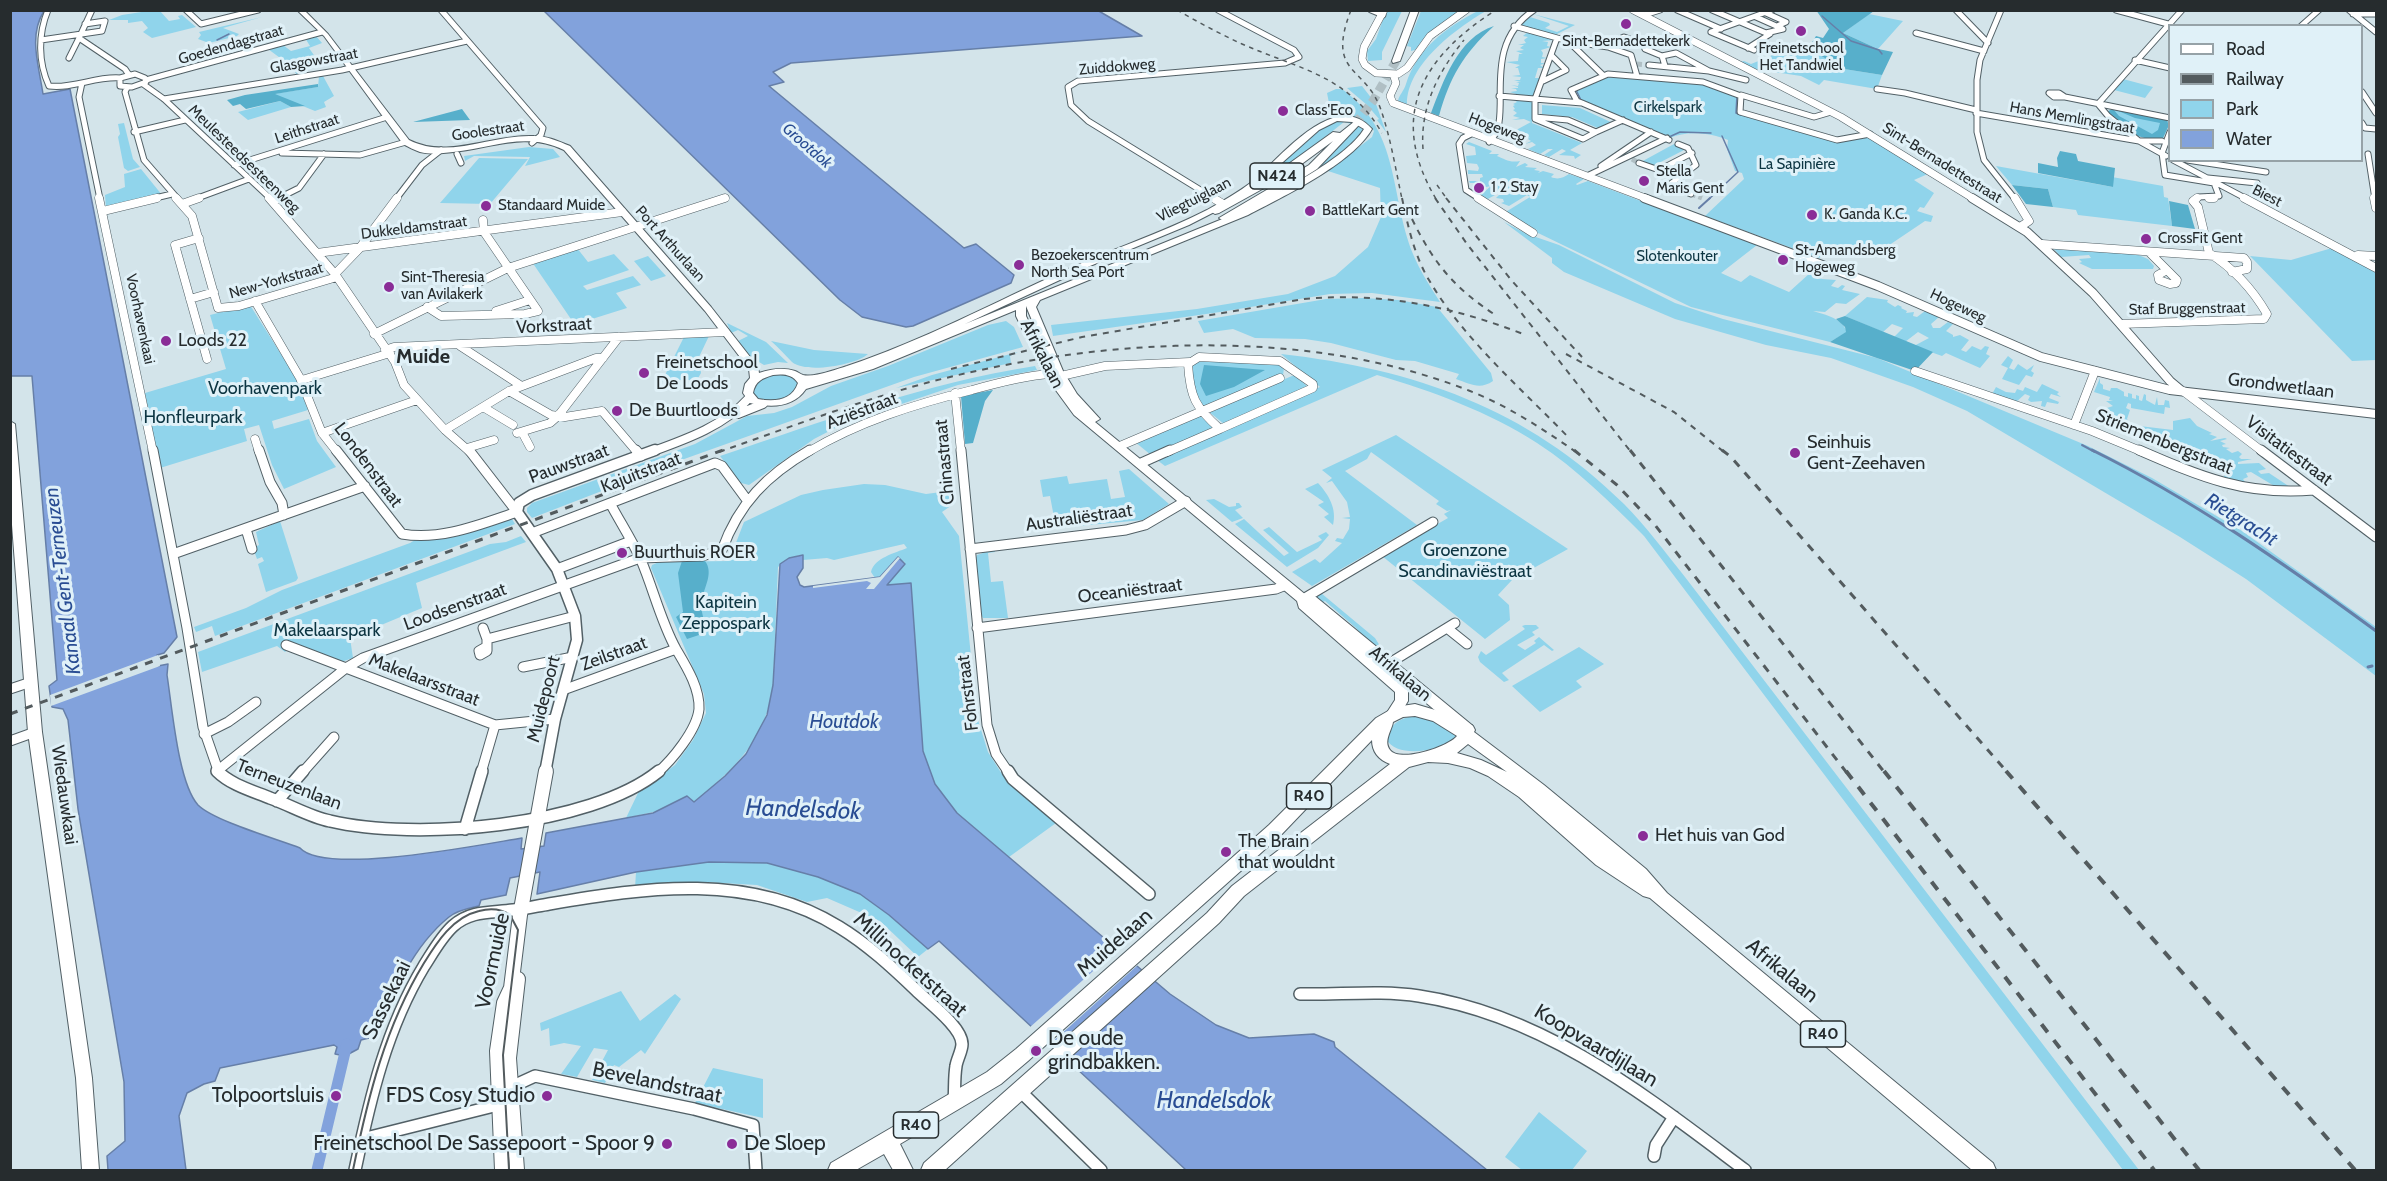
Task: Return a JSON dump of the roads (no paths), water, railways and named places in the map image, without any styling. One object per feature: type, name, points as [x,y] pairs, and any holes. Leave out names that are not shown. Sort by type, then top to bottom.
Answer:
[{"type":"highway","points":[[1391,60],[1414,11]]},
{"type":"highway","name":"N424","points":[[1215,209],[1280,175],[1352,124],[1312,167],[1225,220]]},
{"type":"main road","points":[[300,10],[322,32],[406,142],[406,146],[414,152],[438,153]]},
{"type":"main road","name":"Vliegtuiglaan","points":[[802,383],[858,365],[1005,303],[1101,258],[1215,209],[1250,187],[1325,123],[1338,119],[1351,119],[1363,123],[1368,129],[1365,136],[1310,177],[1277,198],[1038,297],[1021,309]]},
{"type":"main road","name":"Port Arthurlaan","points":[[535,141],[553,145],[568,152],[708,309],[754,369],[755,378]]},
{"type":"main road","name":"Goolestraat","points":[[438,153],[535,141]]},
{"type":"main road","name":"Goolestraat","points":[[438,153],[457,154],[535,141]]},
{"type":"main road","name":"N424","points":[[1021,309],[1040,291],[1096,263],[1101,258]]},
{"type":"main road","points":[[1034,311],[1032,303],[1038,297]]},
{"type":"main road","points":[[1005,303],[1021,309]]},
{"type":"main road","points":[[772,372],[755,378],[748,388],[750,397],[763,404],[776,404],[790,399],[802,383],[869,367],[999,313],[1021,309]]},
{"type":"main road","name":"Afrikalaan","points":[[1021,309],[1034,311],[1055,375]]},
{"type":"main road","name":"Afrikalaan","points":[[1021,309],[1055,375],[1078,413],[1303,599],[1311,600],[1388,664],[1466,732],[1640,874],[1661,898]]},
{"type":"main road","name":"Port Arthurlaan","points":[[746,358],[772,372],[787,372],[802,383]]},
{"type":"main road","name":"Wiedauwkaai","points":[[10,424],[35,732],[84,1078],[91,1170]]},
{"type":"main road","name":"Afrikalaan","points":[[1303,599],[1303,605],[1402,690],[1401,701],[1379,735],[1378,743],[1386,755],[1405,761],[1430,756],[1466,761],[1488,768],[1505,778],[1596,855],[1661,898],[1986,1170]]},
{"type":"main road","name":"Afrikalaan","points":[[1393,714],[1415,710],[1425,712],[1466,732]]},
{"type":"main road","name":"Muidelaan","points":[[838,1170],[993,1078],[1022,1055],[1275,830],[1381,722],[1393,714]]},
{"type":"main road","points":[[1430,756],[1456,748],[1465,740],[1466,732]]},
{"type":"main road","name":"R40","points":[[931,1170],[1213,918],[1238,891],[1405,761]]},
{"type":"main road","points":[[888,1141],[903,1170]]},
{"type":"street","points":[[48,10],[41,26],[47,84],[60,87],[81,86],[129,75]]},
{"type":"street","points":[[69,58],[92,10]]},
{"type":"street","points":[[186,11],[192,10]]},
{"type":"street","points":[[194,19],[198,10]]},
{"type":"street","points":[[186,11],[198,23],[207,23],[258,10]]},
{"type":"street","points":[[441,10],[543,128],[535,141]]},
{"type":"street","name":"Zuiddokweg","points":[[1215,209],[1088,121],[1071,105],[1068,87],[1078,81],[1285,63],[1296,60],[1299,55],[1294,50],[1218,10]]},
{"type":"street","points":[[1371,10],[1383,13],[1364,48],[1362,61],[1374,72],[1393,74],[1405,70],[1427,39],[1464,11]]},
{"type":"street","points":[[1491,141],[1498,123],[1502,57],[1514,26],[1534,10]]},
{"type":"street","name":"Sint-Bernadettestraat","points":[[1633,10],[1831,112],[2020,227],[2042,244],[2093,293],[2170,381],[2183,391]]},
{"type":"street","points":[[1644,15],[1660,10]]},
{"type":"street","points":[[1677,10],[1721,29]]},
{"type":"street","points":[[1712,10],[1770,34]]},
{"type":"street","points":[[1956,10],[1988,43]]},
{"type":"street","points":[[2001,10],[1980,60],[1976,111],[1977,132],[1984,160],[2015,198],[2029,221],[2029,224],[2020,227]]},
{"type":"street","points":[[2116,10],[2168,24]]},
{"type":"street","points":[[2098,104],[2182,10]]},
{"type":"street","points":[[2303,24],[2319,10]]},
{"type":"street","points":[[1756,17],[1783,29],[1770,34],[1751,49],[1711,32],[1769,12],[1786,22],[1777,26]]},
{"type":"street","points":[[2351,12],[2376,14]]},
{"type":"street","points":[[2351,12],[2376,32]]},
{"type":"street","points":[[41,40],[102,31],[105,21],[85,24]]},
{"type":"street","points":[[1514,26],[1568,41],[1605,46],[1631,55],[1637,76]]},
{"type":"street","name":"Goedendagstraat","points":[[145,82],[322,32]]},
{"type":"street","points":[[1916,33],[1984,51]]},
{"type":"street","name":"Meulesteedsesteenweg","points":[[79,36],[125,69],[129,75],[138,75],[273,201],[336,276],[375,330],[374,334],[387,352],[404,385],[445,430],[467,448],[518,512]]},
{"type":"street","points":[[1605,46],[1624,37],[1649,46],[1645,49],[1662,56],[1676,53],[1709,70],[1746,81]]},
{"type":"street","points":[[1557,38],[1535,99],[1535,120],[1583,139],[1623,120]]},
{"type":"street","name":"Glasgowstraat","points":[[164,99],[350,68],[467,41]]},
{"type":"street","points":[[1568,41],[1603,75]]},
{"type":"street","points":[[1543,81],[1566,70],[1552,56]]},
{"type":"street","points":[[1662,56],[1665,66]]},
{"type":"street","points":[[2135,60],[2168,68]]},
{"type":"street","points":[[1649,65],[1709,70]]},
{"type":"street","name":"Hogeweg","points":[[1393,74],[1396,83],[1390,101],[1887,289],[2033,354],[2183,391]]},
{"type":"street","points":[[1731,91],[1760,74]]},
{"type":"street","points":[[1599,169],[1605,170],[1668,139],[1577,101],[1571,90],[1603,75],[1703,82],[1741,96],[1814,117],[1831,112]]},
{"type":"street","points":[[120,78],[120,86],[127,88],[145,82]]},
{"type":"street","name":"Voorhavenkaai","points":[[81,86],[79,97],[88,151],[103,211],[173,554]]},
{"type":"street","points":[[127,88],[125,92],[134,132],[144,160],[192,216],[199,238],[214,292],[190,299]]},
{"type":"street","name":"Hans Memlingstraat","points":[[1877,89],[1976,111],[2139,141],[2161,153]]},
{"type":"street","points":[[2363,95],[2376,113]]},
{"type":"street","points":[[1499,96],[1582,103]]},
{"type":"street","points":[[1741,96],[1740,112],[1758,115],[1837,140],[1870,134]]},
{"type":"street","points":[[2065,97],[2168,118]]},
{"type":"street","points":[[1758,115],[1771,104]]},
{"type":"street","points":[[2098,104],[2108,116],[2139,141],[2168,135]]},
{"type":"street","name":"Leithstraat","points":[[234,165],[387,117]]},
{"type":"street","points":[[1535,117],[1568,120],[1596,132]]},
{"type":"street","points":[[134,132],[185,120]]},
{"type":"street","points":[[2363,126],[2376,129]]},
{"type":"street","points":[[1587,176],[1651,132]]},
{"type":"street","points":[[1473,133],[1463,138],[1459,144],[1466,190],[1533,233]]},
{"type":"street","points":[[2168,135],[2161,153],[2165,175],[2214,183]]},
{"type":"street","points":[[274,153],[360,155],[406,142]]},
{"type":"street","points":[[1678,144],[1688,148],[1696,165],[1669,185],[1691,194]]},
{"type":"street","points":[[336,276],[422,165],[438,153]]},
{"type":"street","points":[[1659,170],[1692,153]]},
{"type":"street","name":"Biest","points":[[2161,153],[2168,157]]},
{"type":"street","points":[[273,201],[299,188],[324,154]]},
{"type":"street","name":"Goolestraat","points":[[457,154],[461,163]]},
{"type":"street","points":[[2376,155],[2365,154],[2376,208]]},
{"type":"street","name":"Biest","points":[[2176,162],[2376,268]]},
{"type":"street","points":[[2201,162],[2266,172]]},
{"type":"street","points":[[1639,163],[1681,177]]},
{"type":"street","points":[[2242,168],[2248,183]]},
{"type":"street","points":[[2202,177],[2257,183]]},
{"type":"street","points":[[182,204],[249,179]]},
{"type":"street","name":"Staf Bruggenstraat","points":[[2121,324],[2195,324],[2264,319],[2267,312],[2218,258],[2209,254],[2198,207],[2193,201],[2198,197],[2219,196],[2214,183]]},
{"type":"street","points":[[103,211],[172,194]]},
{"type":"street","points":[[374,334],[508,268],[725,198]]},
{"type":"street","name":"Dukkeldamstraat","points":[[317,253],[622,212]]},
{"type":"street","points":[[427,307],[441,316],[525,314],[538,311],[484,232],[483,220]]},
{"type":"street","points":[[199,238],[175,245],[207,359]]},
{"type":"street","points":[[2042,244],[2244,258],[2247,268],[2232,272]]},
{"type":"street","points":[[2149,252],[2167,270]]},
{"type":"street","name":"Biest","points":[[2349,254],[2376,256]]},
{"type":"street","name":"New-Yorkstraat","points":[[214,292],[218,308],[222,309],[336,276]]},
{"type":"street","points":[[486,315],[530,300]]},
{"type":"street","name":"Londenstraat","points":[[255,301],[302,380],[322,433],[402,534],[418,536],[455,530],[518,512]]},
{"type":"street","name":"Vorkstraat","points":[[302,380],[387,352],[394,347],[725,332]]},
{"type":"street","points":[[530,447],[520,433],[550,423],[558,416],[619,337]]},
{"type":"street","points":[[459,345],[520,386]]},
{"type":"street","name":"Aziëstraat","points":[[726,540],[747,500],[793,462],[844,432],[955,393],[1012,380],[1096,367],[1190,362],[1205,357],[1280,361],[1313,384],[1313,388],[1220,429]]},
{"type":"street","points":[[445,430],[509,391],[596,358],[603,358]]},
{"type":"street","points":[[1141,463],[1220,429],[1195,407],[1190,393],[1190,362]]},
{"type":"street","name":"Striemenbergstraat","points":[[1915,371],[1971,392],[2074,425],[2224,485],[2253,491],[2314,490]]},
{"type":"street","points":[[2074,425],[2095,371]]},
{"type":"street","points":[[1120,446],[1280,378]]},
{"type":"street","points":[[509,391],[551,415],[602,411],[641,456],[700,434],[724,420],[763,404]]},
{"type":"street","name":"Grondwetlaan","points":[[2183,391],[2376,414]]},
{"type":"street","name":"Visitatiestraat","points":[[2183,391],[2376,537]]},
{"type":"street","name":"Chinastraat","points":[[955,393],[967,527]]},
{"type":"street","points":[[724,420],[750,397]]},
{"type":"street","points":[[322,433],[417,400]]},
{"type":"street","points":[[483,407],[513,424]]},
{"type":"street","points":[[255,439],[270,483],[282,503],[284,515]]},
{"type":"street","points":[[467,448],[495,440]]},
{"type":"street","name":"Pauwstraat","points":[[518,512],[519,503],[524,499],[641,456]]},
{"type":"street","name":"Kajuitstraat","points":[[532,533],[715,463],[722,466],[747,500]]},
{"type":"street","points":[[173,554],[365,486]]},
{"type":"street","name":"Australiëstraat","points":[[970,549],[1136,528],[1186,501]]},
{"type":"street","name":"Terneuzenlaan","points":[[173,554],[204,734],[216,771],[224,778],[331,822],[385,828],[465,829],[537,819],[591,807],[610,800],[648,780],[662,769],[675,754],[696,720],[699,710],[694,687],[684,661],[676,649],[640,558],[610,503]]},
{"type":"street","name":"Muidepoort","points":[[518,512],[557,569],[575,616],[577,640],[555,719],[523,906]]},
{"type":"street","points":[[1303,599],[1432,522]]},
{"type":"street","name":"Fohrstraat","points":[[967,527],[987,725],[993,747],[1004,767],[1025,791],[1149,894]]},
{"type":"street","points":[[246,529],[252,549]]},
{"type":"street","name":"Loodsenstraat","points":[[216,771],[346,668],[363,658],[481,621],[563,585],[640,558],[651,556],[707,557],[722,550],[726,540]]},
{"type":"street","points":[[557,569],[631,541]]},
{"type":"street","name":"Oceaniëstraat","points":[[977,628],[1276,589],[1286,585]]},
{"type":"street","points":[[481,621],[487,643],[575,616]]},
{"type":"street","points":[[1388,664],[1451,626],[1467,644]]},
{"type":"street","name":"Makelaarsstraat","points":[[286,645],[495,725],[555,719]]},
{"type":"street","name":"Zeilstraat","points":[[563,690],[676,649]]},
{"type":"street","points":[[524,667],[573,657]]},
{"type":"street","points":[[10,689],[31,682]]},
{"type":"street","points":[[204,734],[228,722],[256,702]]},
{"type":"street","points":[[465,829],[495,725]]},
{"type":"street","points":[[10,741],[35,732]]},
{"type":"street","points":[[277,801],[334,737]]},
{"type":"street","name":"Millinocketstraat","points":[[523,906],[626,892],[692,887],[733,890],[767,896],[802,908],[838,926],[869,950],[955,1027],[962,1043],[958,1058],[954,1102]]},
{"type":"street","name":"Voormuide","points":[[502,1170],[510,1040],[526,914],[523,906]]},
{"type":"street","name":"Voormuide","points":[[517,1170],[507,1097],[497,1051],[504,1003],[511,988],[523,906]]},
{"type":"street","name":"Sassekaai","points":[[355,1170],[380,1060],[396,1017],[417,977],[440,941],[454,925],[471,914],[490,910],[509,911],[523,906]]},
{"type":"street","name":"Koopvaardijlaan","points":[[1300,994],[1416,996],[1476,1007],[1515,1021],[1554,1039],[1631,1086],[1745,1170]]},
{"type":"street","name":"Bevelandstraat","points":[[507,1097],[535,1076],[694,1109],[747,1123],[753,1125],[755,1131],[756,1170]]},
{"type":"street","points":[[1020,1091],[1101,1170]]},
{"type":"street","points":[[362,1139],[507,1097]]},
{"type":"street","points":[[1654,1156],[1656,1144],[1674,1118]]},
{"type":"water","name":"Grootdok","points":[[1097,10],[1142,36],[791,63],[773,72],[784,82],[769,86],[964,248],[976,244],[1014,275],[1011,283],[906,327],[862,317],[840,300],[544,11]]},
{"type":"water","points":[[10,11],[44,11],[39,21],[36,41],[43,94],[70,89],[177,637],[164,653],[157,655],[158,666],[168,664],[167,675],[181,762],[185,780],[198,805],[217,817],[300,848],[315,856],[371,859],[442,851],[522,838],[521,849],[544,846],[546,833],[653,813],[687,796],[694,802],[725,776],[746,754],[767,715],[773,685],[780,564],[789,558],[803,555],[803,568],[797,577],[800,585],[804,587],[880,577],[898,557],[905,564],[887,585],[911,583],[923,751],[935,784],[957,813],[1170,994],[1216,1025],[1249,1038],[1314,1034],[1334,1042],[1335,1047],[1487,1170],[1186,1170],[939,941],[928,949],[889,915],[860,894],[818,877],[767,863],[709,862],[636,872],[537,894],[540,872],[510,878],[506,895],[481,900],[479,906],[452,915],[425,942],[405,972],[377,1036],[361,1040],[358,1049],[345,1056],[335,1054],[337,1047],[334,1045],[220,1068],[215,1081],[187,1093],[179,1116],[186,1170],[108,1170],[107,1156],[125,1141],[124,1082],[78,809],[68,720],[63,709],[52,707],[49,686],[57,680],[32,376],[11,376]]},
{"type":"waterway","points":[[1822,16],[1851,41],[1879,50],[1882,54]]},
{"type":"waterway","points":[[217,40],[229,34]]},
{"type":"waterway","points":[[1576,90],[1582,102]]},
{"type":"waterway","points":[[1737,95],[1736,113],[1741,115]]},
{"type":"waterway","points":[[1661,134],[1669,137],[1680,132],[1711,133]]},
{"type":"waterway","points":[[1709,199],[1738,172],[1722,136]]},
{"type":"waterway","points":[[1699,208],[1710,198]]},
{"type":"waterway","name":"Rietgracht","points":[[2082,445],[2095,452]]},
{"type":"waterway","name":"Rietgracht","points":[[2092,450],[2166,490],[2238,534],[2376,631]]},
{"type":"waterway","points":[[2368,667],[2372,666]]},
{"type":"waterway","points":[[317,1170],[347,1044]]},
{"type":"tunnel","points":[[1355,124],[1373,101],[1396,61]]},
{"type":"tunnel","points":[[1637,64],[1649,65]]},
{"type":"tunnel","points":[[1632,159],[1639,163]]},
{"type":"tunnel","points":[[1691,194],[1702,198]]},
{"type":"tram line","points":[[353,1170],[372,1089],[388,1037],[410,987],[434,947],[447,931],[470,914],[491,909],[510,915],[518,930],[503,1055],[509,1170]]},
{"type":"railway","points":[[1177,10],[1234,40],[1321,76],[1338,86],[1354,98],[1369,114],[1382,133]]},
{"type":"railway","points":[[1351,10],[1344,32],[1345,59],[1375,97],[1382,113],[1402,199]]},
{"type":"railway","points":[[1436,199],[1421,169],[1414,141],[1414,115],[1420,91],[1432,69],[1449,48],[1470,28],[1496,10]]},
{"type":"railway","points":[[1423,149],[1424,119],[1428,104],[1439,77],[1464,40]]},
{"type":"railway","points":[[1437,185],[1447,199]]},
{"type":"railway","points":[[1402,198],[1419,261],[1450,311]]},
{"type":"railway","points":[[1435,198],[1467,244],[1631,452]]},
{"type":"railway","points":[[1446,198],[1512,281],[1582,357]]},
{"type":"railway","points":[[1412,219],[1437,262],[1447,274],[1469,296],[1497,316]]},
{"type":"railway","points":[[951,369],[1082,337],[1304,299],[1333,297],[1388,300],[1450,311]]},
{"type":"railway","points":[[1450,311],[1523,334]]},
{"type":"railway","points":[[1450,311],[1495,364],[1570,439]]},
{"type":"railway","points":[[719,452],[874,398],[992,368],[1060,356],[1130,348],[1200,345],[1270,348],[1339,356],[1406,370],[1470,391],[1498,404],[1576,452]]},
{"type":"railway","points":[[1566,354],[1674,412],[1724,452]]},
{"type":"railway","points":[[10,714],[723,450]]},
{"type":"railway","points":[[1574,450],[1617,485],[1655,525],[1847,773]]},
{"type":"railway","points":[[1630,450],[1885,773]]},
{"type":"railway","points":[[1722,450],[1731,457],[2008,773]]},
{"type":"railway","points":[[1846,771],[2154,1170]]},
{"type":"railway","points":[[1884,771],[2199,1170]]},
{"type":"railway","points":[[2006,771],[2355,1170]]},
{"type":"place","name":"Sint-Bernadettekerk","points":[[1626,24]]},
{"type":"place","name":"Freinetschool Het Tandwiel","points":[[1801,31]]},
{"type":"place","name":"Class'Eco","points":[[1283,111]]},
{"type":"place","name":"Stella Maris Gent","points":[[1644,181]]},
{"type":"place","name":"1 2 Stay","points":[[1479,188]]},
{"type":"place","name":"Standaard Muide","points":[[486,206]]},
{"type":"place","name":"BattleKart Gent","points":[[1310,211]]},
{"type":"place","name":"K. Ganda K.C.","points":[[1812,215]]},
{"type":"place","name":"CrossFit Gent","points":[[2146,239]]},
{"type":"place","name":"St-Amandsberg Hogeweg","points":[[1783,260]]},
{"type":"place","name":"Bezoekerscentrum North Sea Port","points":[[1019,265]]},
{"type":"place","name":"Sint-Theresia van Avilakerk","points":[[389,287]]},
{"type":"place","name":"Loods 22","points":[[166,341]]},
{"type":"place","name":"Freinetschool De Loods","points":[[644,373]]},
{"type":"place","name":"De Buurtloods","points":[[617,411]]},
{"type":"place","name":"Seinhuis Gent-Zeehaven","points":[[1795,453]]},
{"type":"place","name":"Buurthuis ROER","points":[[622,553]]},
{"type":"place","name":"Het huis van God","points":[[1643,836]]},
{"type":"place","name":"The Brain that wouldnt","points":[[1226,852]]},
{"type":"place","name":"De oude grindbakken.","points":[[1036,1051]]},
{"type":"place","name":"Tolpoortsluis","points":[[336,1096]]},
{"type":"place","name":"FDS Cosy Studio","points":[[547,1096]]},
{"type":"place","name":"Freinetschool De Sassepoort - Spoor 9","points":[[667,1144]]},
{"type":"place","name":"De Sloep","points":[[732,1144]]},
{"type":"district","name":"Muide","points":[[423,357]]},
{"type":"park label","name":"Cirkelspark","points":[[1668,108]]},
{"type":"park label","name":"La Sapinière","points":[[1797,165]]},
{"type":"park label","name":"Slotenkouter","points":[[1677,257]]},
{"type":"park label","name":"Voorhavenpark","points":[[265,389]]},
{"type":"park label","name":"Honfleurpark","points":[[193,418]]},
{"type":"park label","name":"Groenzone Scandinaviëstraat","points":[[1465,561]]},
{"type":"park label","name":"Kapitein Zeppospark","points":[[726,613]]},
{"type":"park label","name":"Makelaarspark","points":[[327,631]]},
{"type":"water label","name":"Kanaal Gent-Terneuzen","points":[[63,581]]},
{"type":"water label","name":"Houtdok","points":[[844,722]]},
{"type":"water label","name":"Handelsdok","points":[[803,810]]},
{"type":"water label","name":"Handelsdok","points":[[1214,1101]]}]
